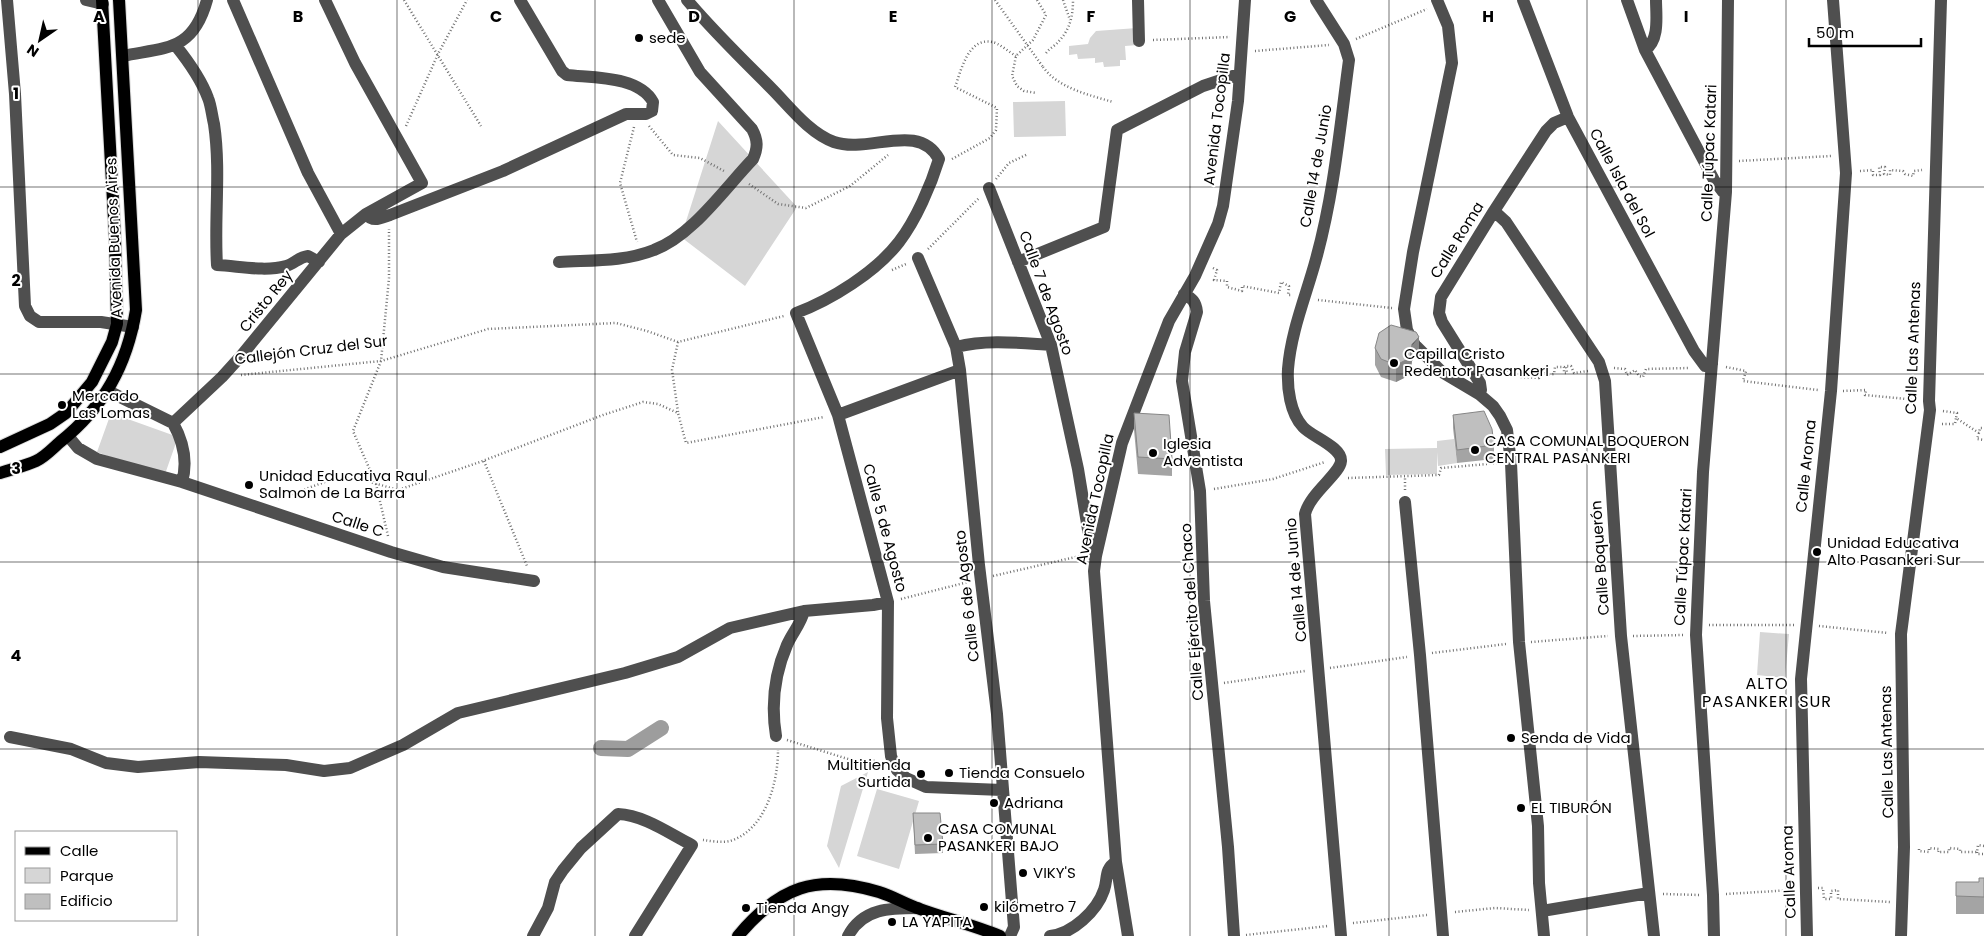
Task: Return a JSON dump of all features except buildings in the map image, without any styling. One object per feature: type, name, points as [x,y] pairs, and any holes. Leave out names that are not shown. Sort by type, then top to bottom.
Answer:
[{"type":"main road","name":"Avenida Buenos Aires","points":[[0,473],[38,460],[68,436],[93,412],[108,391],[126,352],[133,327],[136,310],[119,0]]},
{"type":"main road","name":"Avenida Buenos Aires","points":[[0,447],[50,424],[66,413],[92,382],[112,342],[117,324],[115,238],[102,2]]},
{"type":"main road","points":[[103,28],[121,27]]},
{"type":"main road","points":[[79,398],[93,412]]},
{"type":"main road","points":[[738,936],[771,903],[795,889],[816,884],[840,883],[880,892],[993,935]]},
{"type":"street","points":[[7,0],[15,94],[25,306],[30,316],[39,322],[117,324],[133,327]]},
{"type":"street","points":[[86,0],[102,2]]},
{"type":"street","points":[[122,56],[176,46],[191,33],[202,18],[207,0]]},
{"type":"street","points":[[233,0],[308,173],[341,234]]},
{"type":"street","points":[[325,0],[355,64],[398,144]]},
{"type":"street","points":[[366,214],[375,220],[390,215],[503,171],[626,114],[650,113],[654,106],[651,97],[640,88],[628,83],[568,75],[562,71],[520,0]]},
{"type":"street","points":[[559,262],[626,258],[654,250],[671,242],[696,220],[737,177],[756,153],[758,146],[755,135],[700,72],[658,0]]},
{"type":"street","points":[[687,0],[719,37],[796,115],[829,140],[852,146],[908,139],[920,141],[929,146],[939,159],[919,208],[900,241],[880,262],[852,283],[812,307],[796,313]]},
{"type":"street","points":[[1138,0],[1139,41]]},
{"type":"street","name":"Avenida Tocopilla","points":[[1128,936],[1116,862],[1095,581],[1096,556],[1122,443],[1169,321],[1202,260],[1218,224],[1223,206],[1238,102],[1245,0]]},
{"type":"street","name":"Calle 14 de Junio","points":[[1316,0],[1344,44],[1349,60],[1335,171],[1316,259],[1299,297],[1288,371],[1293,410],[1303,427],[1337,451],[1341,457],[1340,466],[1312,498],[1305,514],[1320,669],[1341,930]]},
{"type":"street","points":[[1437,0],[1448,26],[1452,63],[1413,252],[1404,309],[1407,330],[1415,345],[1442,372],[1479,394],[1493,406],[1507,430],[1511,463],[1519,642],[1538,826],[1544,936]]},
{"type":"street","name":"Calle Isla del Sol","points":[[1524,0],[1568,117],[1694,351],[1709,365]]},
{"type":"street","points":[[1627,0],[1645,50],[1714,180],[1723,192],[1726,192]]},
{"type":"street","points":[[1645,50],[1653,40],[1656,27],[1656,0]]},
{"type":"street","name":"Calle Túpac Katari","points":[[1714,936],[1696,635],[1709,365],[1728,162],[1728,0]]},
{"type":"street","name":"Calle Aroma","points":[[1807,936],[1801,680],[1830,392],[1846,156],[1833,0]]},
{"type":"street","name":"Calle Las Antenas","points":[[1901,936],[1904,847],[1901,634],[1930,410],[1941,0]]},
{"type":"street","points":[[176,46],[186,58],[209,98],[216,141],[218,184],[217,265],[274,268],[286,266],[302,257],[308,256],[319,262]]},
{"type":"street","points":[[1018,262],[1104,227],[1117,130],[1203,86],[1239,74]]},
{"type":"street","name":"Calle Roma","points":[[1479,394],[1481,386],[1476,376],[1442,322],[1439,313],[1441,297],[1546,131],[1554,124],[1568,117]]},
{"type":"street","name":"Cristo Rey","points":[[173,423],[222,378],[341,234],[366,214],[422,183],[398,144]]},
{"type":"street","name":"Calle 7 de Agosto","points":[[989,188],[1051,345],[1078,469],[1092,554],[1096,556]]},
{"type":"street","name":"Calle Boquerón","points":[[1494,211],[1506,222],[1599,362],[1605,380],[1621,636],[1654,936]]},
{"type":"street","name":"Calle 6 de Agosto","points":[[918,258],[956,347],[960,370],[979,565],[997,714],[1014,926],[1010,936]]},
{"type":"street","name":"Calle Ejército del Chaco","points":[[1184,294],[1191,298],[1197,307],[1185,352],[1182,381],[1200,491],[1204,602],[1228,846],[1234,936]]},
{"type":"street","name":"Calle 5 de Agosto","points":[[796,313],[838,415],[888,602],[887,718],[891,756],[898,770],[906,778],[926,787],[1002,790]]},
{"type":"street","points":[[956,347],[976,342],[1051,345]]},
{"type":"street","points":[[838,415],[960,370]]},
{"type":"street","points":[[108,391],[173,423],[181,438],[184,453],[182,482]]},
{"type":"street","name":"Calle C","points":[[68,436],[78,448],[97,458],[182,482],[391,552],[443,567],[534,581]]},
{"type":"street","points":[[1405,502],[1420,655],[1443,936]]},
{"type":"street","points":[[10,737],[72,750],[106,763],[138,766],[199,762],[286,765],[324,771],[350,768],[403,745],[458,714],[624,673],[678,656],[730,628],[804,611],[888,602]]},
{"type":"street","points":[[776,736],[773,716],[774,685],[787,644],[802,619],[804,611]]},
{"type":"street","points":[[533,936],[548,908],[556,882],[563,870],[581,848],[618,814],[631,816],[654,825],[692,845],[635,936]]},
{"type":"street","points":[[1050,936],[1060,935],[1075,926],[1096,905],[1104,889],[1107,870],[1116,862]]},
{"type":"street","points":[[1542,911],[1649,894]]},
{"type":"street","points":[[848,936],[851,930],[868,914],[880,910],[918,908]]},
{"type":"path","points":[[404,0],[481,126]]},
{"type":"path","points":[[398,144],[438,54],[467,0]]},
{"type":"path","points":[[995,0],[1050,76],[1086,94],[1113,102]]},
{"type":"path","points":[[1037,0],[1046,15],[1033,40],[1016,56],[1012,76],[1017,86],[1024,91],[1037,93]]},
{"type":"path","points":[[1063,0],[1070,21]]},
{"type":"path","points":[[1046,53],[1058,43],[1070,21],[1073,0]]},
{"type":"path","points":[[1139,41],[1243,36]]},
{"type":"path","points":[[939,159],[947,162],[990,138],[996,130],[997,108],[955,87],[970,51],[977,44],[992,42],[1016,56]]},
{"type":"path","points":[[638,113],[673,155],[700,158],[737,177],[778,204],[806,208],[850,186],[908,139]]},
{"type":"path","points":[[638,113],[620,183],[640,254]]},
{"type":"path","points":[[918,258],[989,188],[1009,163],[1028,154]]},
{"type":"path","points":[[1728,162],[1846,156]]},
{"type":"path","points":[[1856,171],[1873,170],[1873,175],[1880,175],[1879,167],[1885,167],[1884,174],[1890,175],[1890,170],[1903,171],[1905,174],[1913,176],[1914,171],[1936,169]]},
{"type":"path","points":[[390,215],[389,278],[381,361],[353,430],[376,484],[391,552]]},
{"type":"path","points":[[1202,260],[1216,270],[1214,280],[1227,281],[1226,287],[1242,291],[1242,286],[1279,293],[1281,282],[1289,286],[1288,295],[1404,309]]},
{"type":"path","points":[[796,313],[678,342],[672,370],[678,413],[686,443],[838,415]]},
{"type":"path","name":"Callejón Cruz del Sur","points":[[222,378],[381,361],[488,329],[616,323],[678,342]]},
{"type":"path","points":[[1476,376],[1519,368],[1520,377],[1539,378],[1539,367],[1544,368],[1545,375],[1554,374],[1555,368],[1564,367],[1564,373],[1567,373],[1566,366],[1571,366],[1574,373],[1611,367],[1625,370],[1627,375],[1635,370],[1639,376],[1644,377],[1646,369],[1709,365]]},
{"type":"path","points":[[264,511],[268,505],[276,500],[333,479],[360,479],[398,490],[484,461],[603,415],[643,402],[658,404],[678,413]]},
{"type":"path","points":[[1927,423],[1955,424],[1956,413],[1930,410]]},
{"type":"path","points":[[1956,418],[1979,433]]},
{"type":"path","points":[[1984,428],[1980,428],[1977,439],[1984,440]]},
{"type":"path","points":[[1200,491],[1273,478],[1341,457]]},
{"type":"path","points":[[484,461],[534,581]]},
{"type":"path","points":[[1329,478],[1439,475],[1440,468],[1511,463]]},
{"type":"path","points":[[1213,685],[1519,642],[1621,636],[1696,635]]},
{"type":"path","points":[[692,845],[702,840],[728,842],[738,838],[751,828],[765,811],[778,763],[776,736],[864,764],[891,756]]},
{"type":"path","points":[[1977,852],[1978,845],[1984,846]]},
{"type":"path","points":[[1904,847],[1919,848],[1919,851],[1929,852],[1929,848],[1938,849],[1938,852],[1948,852],[1948,848],[1960,849],[1960,852],[1984,854]]},
{"type":"path","points":[[1649,894],[1713,895],[1823,888],[1824,899],[1831,899],[1831,891],[1838,890],[1838,899],[1891,902],[1894,890],[1902,891]]},
{"type":"path","points":[[1240,936],[1341,930],[1441,913],[1495,908],[1542,911]]},
{"type":"green space","points":[[1137,28],[1138,45],[1125,46],[1126,60],[1120,60],[1120,66],[1104,67],[1103,62],[1095,63],[1095,58],[1078,59],[1077,54],[1069,55],[1069,46],[1088,44],[1096,31]]},
{"type":"green space","points":[[1065,101],[1066,136],[1014,137],[1013,102]]},
{"type":"green space","points":[[718,121],[797,207],[745,286],[681,237]]},
{"type":"green space","points":[[111,413],[178,437],[164,477],[97,452]]},
{"type":"green space","points":[[1454,439],[1457,463],[1438,466],[1437,452],[1437,474],[1386,475],[1385,449],[1437,448],[1437,441]]},
{"type":"green space","points":[[1760,632],[1789,634],[1785,678],[1757,675]]},
{"type":"green space","points":[[868,772],[839,868],[827,846],[841,786]]},
{"type":"green space","points":[[877,789],[919,801],[899,869],[857,856]]},
{"type":"waterway","points":[[601,748],[628,749],[661,728]]},
{"type":"place","name":"sede","points":[[639,38]]},
{"type":"place","name":"Capilla Cristo Redentor Pasankeri","points":[[1394,363]]},
{"type":"place","name":"Mercado Las Lomas","points":[[62,405]]},
{"type":"place","name":"CASA COMUNAL BOQUERON CENTRAL PASANKERI","points":[[1475,450]]},
{"type":"place","name":"Iglesia Adventista","points":[[1153,453]]},
{"type":"place","name":"Unidad Educativa Raul Salmon de La Barra","points":[[249,485]]},
{"type":"place","name":"Unidad Educativa Alto Pasankeri Sur","points":[[1817,552]]},
{"type":"place","name":"Senda de Vida","points":[[1511,738]]},
{"type":"place","name":"Tienda Consuelo","points":[[949,773]]},
{"type":"place","name":"Multitienda Surtida","points":[[921,774]]},
{"type":"place","name":"Adriana","points":[[994,803]]},
{"type":"place","name":"EL TIBURÓN","points":[[1521,808]]},
{"type":"place","name":"CASA COMUNAL PASANKERI BAJO","points":[[928,838]]},
{"type":"place","name":"VIKY'S","points":[[1023,873]]},
{"type":"place","name":"kilómetro 7","points":[[984,907]]},
{"type":"place","name":"Tienda Angy","points":[[746,908]]},
{"type":"place","name":"LA YAPITA","points":[[892,922]]},
{"type":"district","name":"ALTO PASANKERI SUR","points":[[1767,692]]}]
